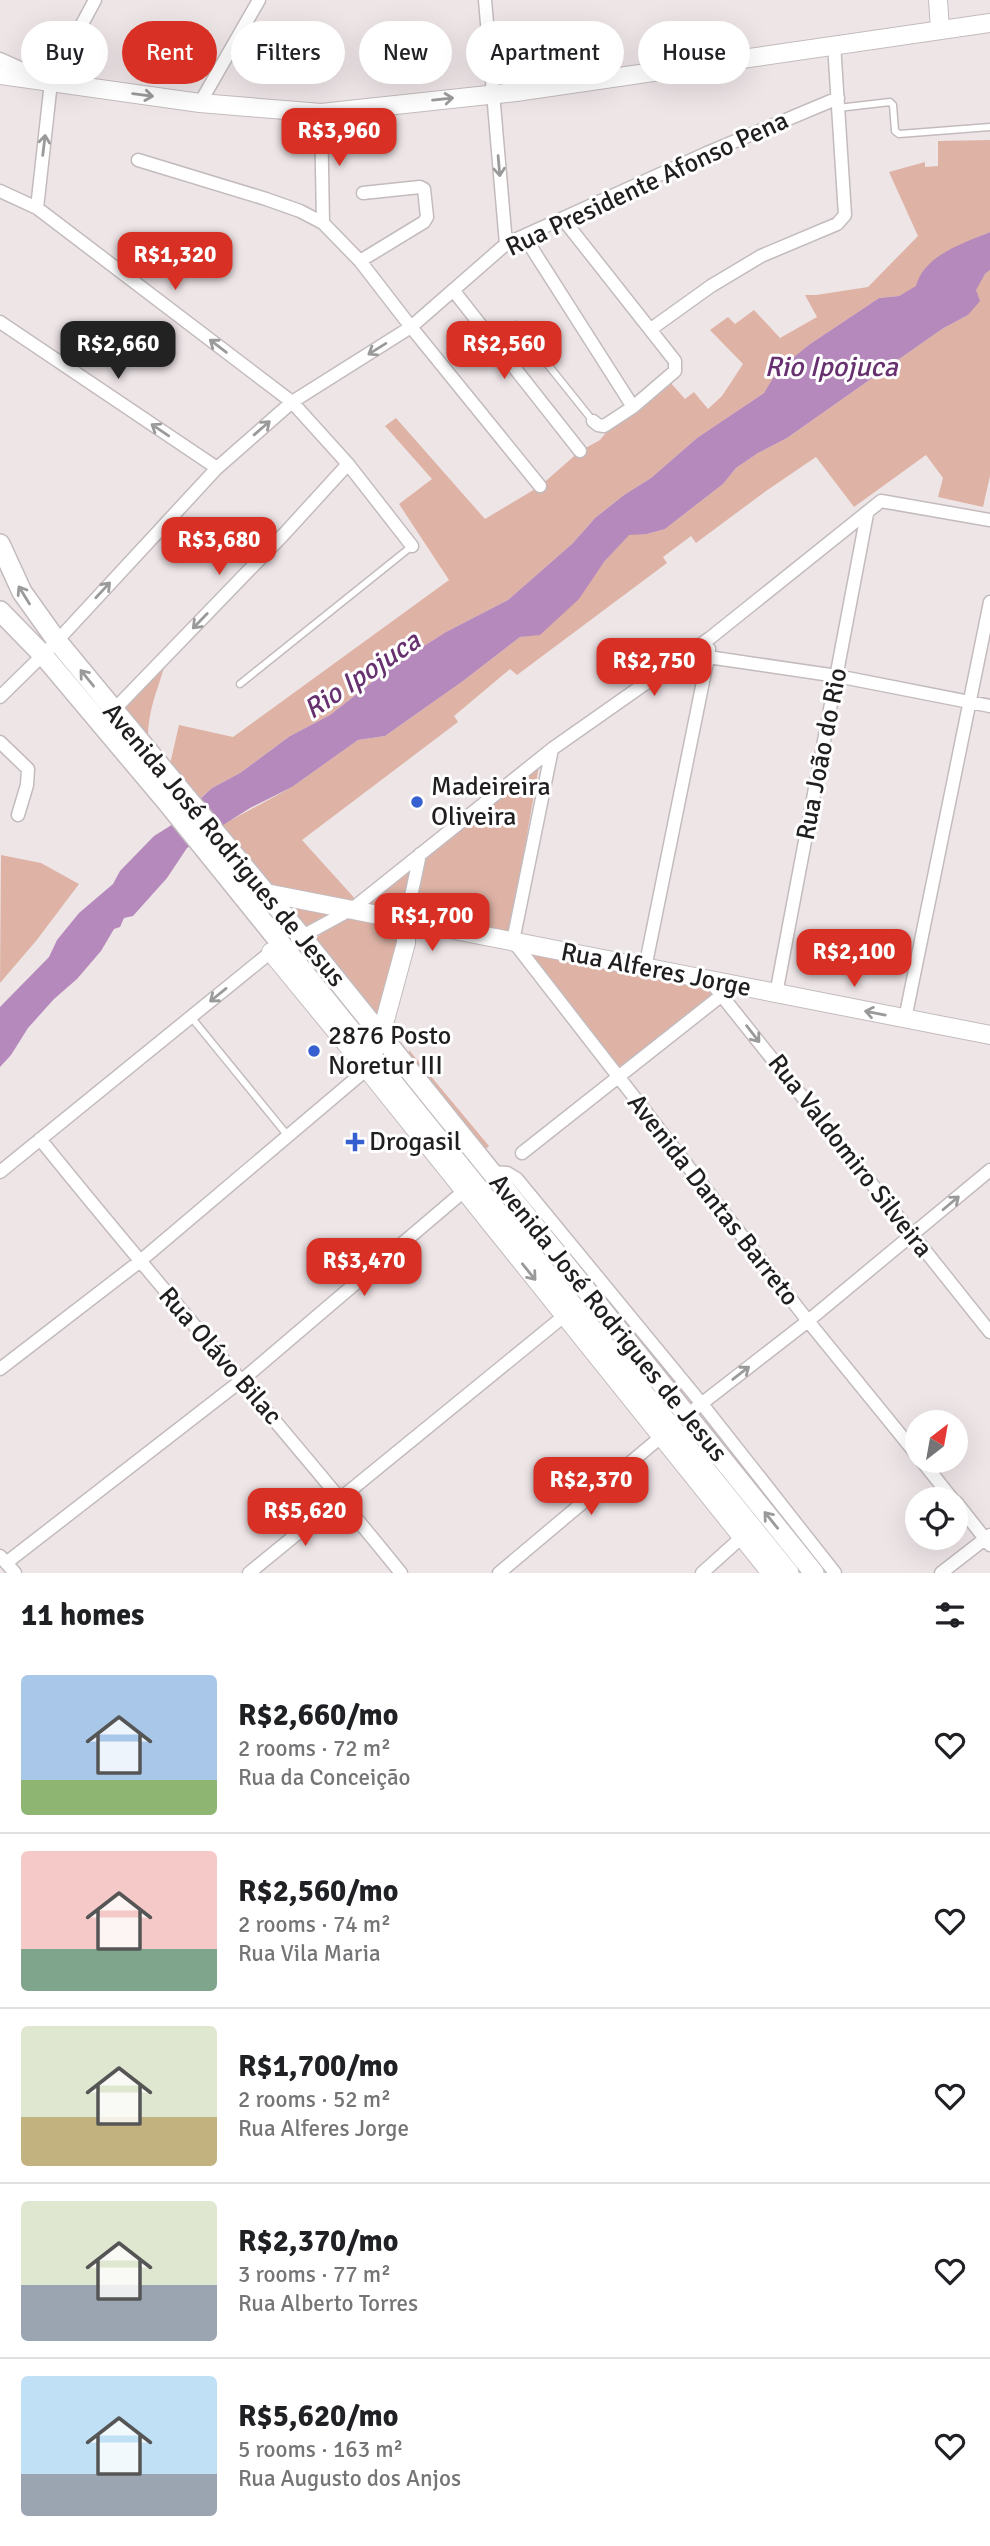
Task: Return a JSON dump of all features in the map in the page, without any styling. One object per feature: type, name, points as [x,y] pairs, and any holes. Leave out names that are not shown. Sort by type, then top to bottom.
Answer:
[{"type":"main road","name":"Avenida José Rodrigues de Jesus","points":[[0,544],[22,592],[107,717]]},
{"type":"main road","name":"Avenida José Rodrigues de Jesus","points":[[0,611],[107,717],[237,874],[275,949],[789,1573]]},
{"type":"main road","name":"Avenida José Rodrigues de Jesus","points":[[237,874],[266,893],[490,1172],[694,1410],[814,1573]]},
{"type":"street","points":[[84,21],[95,0]]},
{"type":"street","points":[[200,103],[259,0]]},
{"type":"street","points":[[485,0],[506,244]]},
{"type":"street","points":[[938,0],[940,29]]},
{"type":"street","points":[[65,84],[200,103],[321,113],[516,92],[990,23]]},
{"type":"street","points":[[651,329],[761,256],[842,219],[847,209],[834,44]]},
{"type":"street","points":[[0,59],[21,68]]},
{"type":"street","points":[[0,75],[21,78]]},
{"type":"street","points":[[37,208],[51,84]]},
{"type":"street","name":"Rua Presidente Afonso Pena","points":[[0,697],[43,655],[216,468],[292,402],[411,327],[506,244],[707,153],[838,103]]},
{"type":"street","points":[[321,113],[323,223]]},
{"type":"street","points":[[138,160],[266,199],[300,211],[323,223],[360,261],[540,486]]},
{"type":"street","points":[[360,261],[425,222],[427,217],[423,188],[363,193]]},
{"type":"street","points":[[0,191],[37,208],[292,402],[348,464],[412,546]]},
{"type":"street","points":[[564,219],[651,329],[677,367],[675,372],[633,407],[604,426],[593,421]]},
{"type":"street","points":[[524,236],[633,407]]},
{"type":"street","points":[[453,290],[580,452]]},
{"type":"street","points":[[0,322],[216,468]]},
{"type":"street","points":[[107,717],[348,464]]},
{"type":"street","points":[[0,1172],[275,949],[352,909],[552,749],[710,638],[867,514],[881,500],[990,520]]},
{"type":"street","name":"Rua João do Rio","points":[[776,994],[867,514]]},
{"type":"street","points":[[905,1019],[990,602]]},
{"type":"street","points":[[645,968],[710,638]]},
{"type":"street","points":[[708,657],[837,676],[990,706]]},
{"type":"street","points":[[0,742],[28,769],[27,785],[18,815]]},
{"type":"street","points":[[513,941],[552,749]]},
{"type":"street","points":[[0,1369],[139,1262],[288,1136],[370,1062],[382,1037],[405,943],[420,854]]},
{"type":"street","name":"Rua Alferes Jorge","points":[[266,893],[990,1035]]},
{"type":"street","points":[[405,943],[445,928]]},
{"type":"street","name":"Avenida Dantas Barreto","points":[[513,941],[808,1321],[905,1440]]},
{"type":"street","name":"Rua Valdomiro Silveira","points":[[710,981],[990,1332]]},
{"type":"street","points":[[522,1153],[722,995]]},
{"type":"street","name":"Avenida José Rodrigues de Jesus","points":[[370,1062],[464,1191],[771,1573]]},
{"type":"street","name":"Rua Olávo Bilac","points":[[40,1139],[139,1262],[242,1380],[401,1573]]},
{"type":"street","points":[[835,1573],[694,1410],[808,1321],[990,1170]]},
{"type":"street","points":[[7,1564],[242,1380],[464,1191]]},
{"type":"street","points":[[249,1573],[564,1316]]},
{"type":"street","points":[[499,1573],[662,1436]]},
{"type":"street","points":[[941,1573],[988,1540],[968,1517]]},
{"type":"street","points":[[702,1573],[742,1537]]},
{"type":"lane","points":[[838,103],[890,102],[893,105],[895,131],[899,134],[990,127]]},
{"type":"lane","points":[[516,325],[593,421]]},
{"type":"lane","points":[[240,684],[412,546]]},
{"type":"lane","points":[[191,1017],[288,1136]]},
{"type":"shaded area","points":[[990,140],[990,232],[937,260],[921,276],[917,286],[899,296],[879,298],[810,344],[779,370],[764,393],[697,438],[651,478],[595,518],[573,543],[508,600],[446,632],[394,665],[330,715],[290,736],[240,773],[212,788],[192,805],[170,764],[179,725],[233,737],[449,580],[399,504],[432,479],[385,426],[396,418],[485,519],[540,486],[580,451],[600,440],[613,424],[669,381],[685,399],[694,392],[708,409],[722,396],[743,364],[710,330],[728,317],[735,324],[754,310],[780,338],[817,317],[805,295],[868,287],[918,236],[889,172],[925,162],[925,167],[938,166],[938,141]]},
{"type":"shaded area","points":[[990,270],[990,476],[983,507],[938,497],[943,478],[926,455],[854,507],[816,457],[696,543],[691,536],[663,557],[667,563],[517,675],[510,669],[454,716],[458,722],[302,840],[358,902],[266,891],[213,830],[292,787],[358,740],[385,736],[520,637],[540,634],[629,534],[647,534],[665,529],[723,484],[736,468],[787,438],[942,329],[968,315],[978,285]]},
{"type":"shaded area","points":[[165,664],[151,713],[148,746],[123,711]]},
{"type":"shaded area","points":[[540,760],[509,938],[409,918],[422,855]]},
{"type":"shaded area","points":[[1,855],[41,863],[79,884],[0,983]]},
{"type":"shaded area","points":[[418,857],[405,918],[355,908]]},
{"type":"shaded area","points":[[269,894],[349,910],[302,935]]},
{"type":"shaded area","points":[[353,911],[405,921],[381,1033],[309,943]]},
{"type":"shaded area","points":[[531,951],[706,985],[715,995],[618,1071],[530,955]]},
{"type":"shaded area","points":[[409,1050],[489,1146],[481,1154],[408,1063]]},
{"type":"water","name":"Rio Ipojuca","points":[[990,232],[990,270],[976,290],[980,301],[968,315],[942,329],[787,438],[736,468],[723,484],[665,529],[629,535],[604,562],[579,599],[540,635],[520,637],[385,736],[358,740],[292,787],[250,808],[187,848],[167,878],[133,916],[124,918],[120,927],[114,929],[101,951],[28,1028],[0,1067],[0,1007],[49,957],[57,940],[79,913],[113,884],[120,871],[154,836],[170,826],[212,788],[240,773],[290,736],[330,715],[394,665],[446,632],[508,600],[573,543],[595,518],[651,478],[697,438],[764,393],[778,370],[810,344],[879,298],[899,296],[916,286],[920,275],[936,258]]},
{"type":"place","name":"Madeireira Oliveira","points":[[417,802]]},
{"type":"place","name":"2876 Posto Noretur III","points":[[314,1051]]},
{"type":"place","name":"Drogasil","points":[[355,1142]]}]
